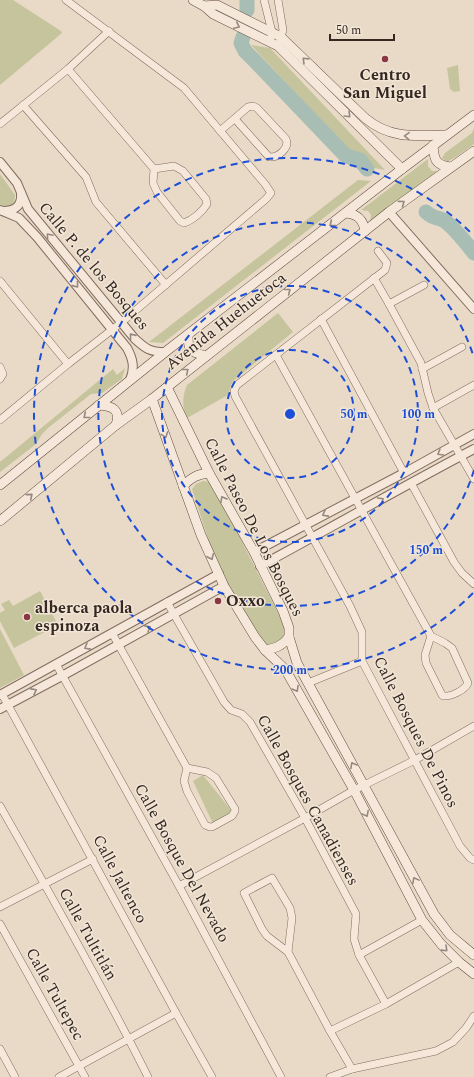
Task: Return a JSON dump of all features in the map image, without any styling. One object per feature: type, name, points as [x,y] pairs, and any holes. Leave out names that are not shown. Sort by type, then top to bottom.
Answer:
[{"type":"main road","points":[[193,0],[204,6],[212,14],[280,42],[364,118],[376,127],[389,133],[403,136],[446,136]]},
{"type":"main road","points":[[280,42],[402,169]]},
{"type":"main road","name":"Avenida Huehuetoca","points":[[0,485],[165,352],[474,115]]},
{"type":"main road","points":[[432,146],[433,156],[437,162],[443,166],[450,167]]},
{"type":"main road","name":"Avenida Huehuetoca","points":[[0,521],[116,426],[389,212],[474,151]]},
{"type":"main road","points":[[346,213],[353,214],[359,218],[364,223],[366,231]]},
{"type":"main road","points":[[188,335],[188,345],[190,350],[194,353],[206,356]]},
{"type":"main road","name":"Calle Paseo De Los Bosques","points":[[167,387],[208,473],[254,552],[283,611],[289,628],[289,637],[297,663],[434,914],[450,935],[474,955]]},
{"type":"main road","points":[[152,399],[201,535],[224,586],[265,650],[285,669],[354,790],[422,920],[441,944],[474,974]]},
{"type":"main road","points":[[99,405],[109,406],[115,411],[118,418],[116,426]]},
{"type":"main road","points":[[183,486],[194,476],[201,473],[208,473]]},
{"type":"main road","points":[[265,650],[276,648],[284,643],[289,637]]},
{"type":"street","points":[[0,420],[122,322],[266,199],[271,193],[184,88],[66,0]]},
{"type":"street","points":[[264,0],[271,37]]},
{"type":"street","points":[[278,0],[283,30],[280,42]]},
{"type":"street","points":[[0,124],[68,69],[109,31]]},
{"type":"street","points":[[68,69],[154,169],[153,183],[157,192],[180,221],[184,223],[189,221],[205,208],[207,204],[206,199],[183,171],[174,166],[154,169]]},
{"type":"street","points":[[23,105],[86,177],[96,202],[166,285]]},
{"type":"street","points":[[220,131],[235,118],[248,107],[255,106],[286,139],[287,146],[276,156],[269,157],[235,118]]},
{"type":"street","name":"Calle P. de los Bosques","points":[[0,162],[17,184],[28,209],[122,322],[135,340],[145,348],[154,352],[165,352]]},
{"type":"street","points":[[1,211],[10,211],[19,206],[21,192]]},
{"type":"street","name":"Calle P. de los Bosques","points":[[1,211],[19,218],[37,237],[127,348],[133,358],[134,369],[130,380]]},
{"type":"street","points":[[389,212],[474,309]]},
{"type":"street","name":"Calle Bosques De Pinos","points":[[378,251],[386,261],[387,266],[385,270],[237,385],[234,391],[234,396],[350,606],[362,632],[362,661],[460,846],[470,858],[474,860]]},
{"type":"street","points":[[374,278],[390,304],[417,356],[433,408],[474,479]]},
{"type":"street","points":[[0,281],[68,364]]},
{"type":"street","points":[[390,304],[424,285]]},
{"type":"street","points":[[321,319],[404,473]]},
{"type":"street","points":[[422,369],[462,347]]},
{"type":"street","points":[[276,355],[430,636],[452,648],[468,680],[468,683],[466,687],[448,697],[442,695],[426,663],[425,655],[430,636]]},
{"type":"street","points":[[0,367],[3,374],[0,379]]},
{"type":"street","points":[[433,408],[474,385]]},
{"type":"street","points":[[254,552],[404,473],[474,434]]},
{"type":"street","points":[[260,566],[474,449]]},
{"type":"street","points":[[411,483],[454,562],[462,573],[474,584]]},
{"type":"street","points":[[1,694],[219,574]]},
{"type":"street","points":[[0,709],[224,586]]},
{"type":"street","name":"Calle Bosques Canadienses","points":[[167,602],[224,702],[231,710],[242,714],[250,722],[305,818],[356,914],[354,939],[359,955],[386,1004]]},
{"type":"street","points":[[112,633],[186,768],[184,781],[187,791],[205,825],[212,827],[232,816],[234,814],[234,809],[216,778],[207,772],[186,768]]},
{"type":"street","points":[[308,683],[362,661]]},
{"type":"street","name":"Calle Bosque Del Nevado","points":[[56,664],[179,886],[281,1077]]},
{"type":"street","name":"Calle Jaltenco","points":[[1,694],[8,704],[212,1077]]},
{"type":"street","points":[[179,886],[354,790],[415,760],[474,726]]},
{"type":"street","name":"Calle Tultitlán","points":[[0,806],[130,1039],[148,1077]]},
{"type":"street","points":[[0,906],[93,859]]},
{"type":"street","points":[[288,952],[292,918],[290,908],[272,878],[244,893],[267,936],[288,952],[352,1069]]},
{"type":"street","points":[[359,955],[422,920]]},
{"type":"street","name":"Calle Tultepec","points":[[0,924],[85,1077]]},
{"type":"street","points":[[330,1031],[386,1004],[460,962]]},
{"type":"street","points":[[59,1077],[176,1013]]},
{"type":"street","points":[[330,1077],[352,1069],[436,1052],[453,1042],[466,1028],[474,1016]]},
{"type":"street","points":[[0,1048],[15,1077]]},
{"type":"shaded area","points":[[0,0],[13,0],[62,33],[0,85]]},
{"type":"shaded area","points":[[251,45],[270,48],[385,170],[374,168],[362,157],[349,150]]},
{"type":"shaded area","points":[[458,65],[460,91],[454,92],[450,89],[447,68]]},
{"type":"shaded area","points":[[474,128],[474,144],[447,162],[442,158],[445,153],[472,133]]},
{"type":"shaded area","points":[[428,159],[428,166],[432,171],[438,171],[370,223],[371,215],[368,211],[361,210]]},
{"type":"shaded area","points":[[0,174],[15,195],[14,204],[11,207],[0,207]]},
{"type":"shaded area","points":[[358,180],[371,181],[163,343],[149,342]]},
{"type":"shaded area","points":[[278,313],[293,332],[233,381],[228,395],[187,418],[183,402],[187,385]]},
{"type":"shaded area","points":[[125,368],[122,379],[102,393],[91,394],[48,428],[36,444],[0,472],[0,462],[113,369],[117,375]]},
{"type":"shaded area","points":[[203,481],[212,482],[287,631],[283,640],[268,649],[257,643],[212,551],[192,489],[196,484]]},
{"type":"shaded area","name":"alberca paola espinoza","points":[[40,591],[58,625],[14,648],[0,621],[0,613],[5,610],[1,604],[9,600],[13,606]]},
{"type":"shaded area","points":[[0,629],[24,675],[0,688]]},
{"type":"shaded area","points":[[203,775],[234,814],[213,824],[193,781]]},
{"type":"waterway","points":[[247,0],[247,10]]},
{"type":"waterway","points":[[243,37],[241,43],[245,51],[346,156],[360,160],[367,169]]},
{"type":"waterway","points":[[426,212],[431,216],[446,222],[474,253]]},
{"type":"place","name":"Centro San Miguel","points":[[385,59]]},
{"type":"place","name":"Oxxo","points":[[218,601]]},
{"type":"place","name":"alberca paola espinoza","points":[[27,617]]}]
